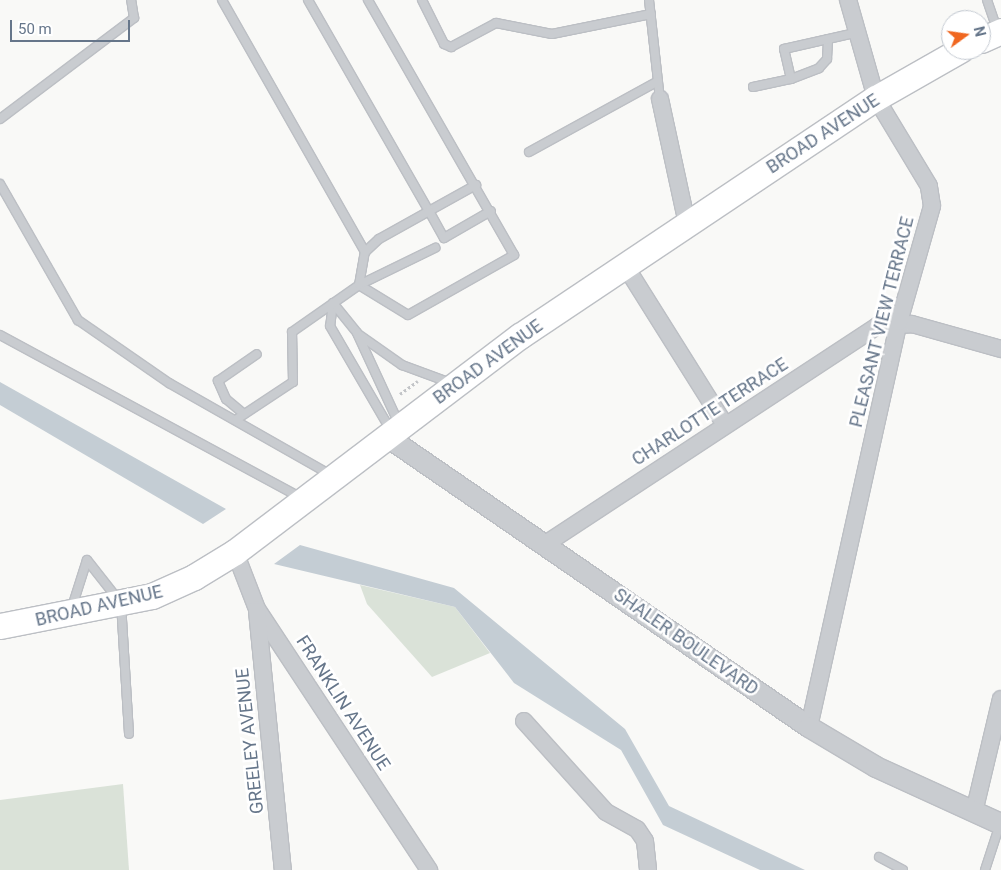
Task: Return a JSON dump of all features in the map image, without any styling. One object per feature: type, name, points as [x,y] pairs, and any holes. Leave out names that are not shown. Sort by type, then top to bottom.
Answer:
[{"type":"main road","name":"BROAD AVENUE","points":[[0,626],[70,615],[174,588],[235,552],[333,476],[456,385],[687,224],[876,98],[942,60]]},
{"type":"street","name":"PLEASANT VIEW TERRACE","points":[[809,727],[899,322],[932,206],[928,186],[876,98],[855,33],[848,0]]},
{"type":"street","points":[[660,100],[687,224]]},
{"type":"street","points":[[626,267],[725,425]]},
{"type":"street","points":[[899,322],[1001,349]]},
{"type":"street","name":"CHARLOTTE TERRACE","points":[[547,543],[877,326],[899,322]]},
{"type":"street","name":"SHALER BOULEVARD","points":[[393,431],[547,543],[809,727],[876,766],[1000,824]]},
{"type":"street","name":"FRANKLIN AVENUE","points":[[235,552],[257,609],[428,870]]},
{"type":"street","name":"GREELEY AVENUE","points":[[257,609],[283,870]]},
{"type":"street","points":[[974,812],[1001,699]]},
{"type":"street","points":[[524,722],[606,812],[637,829],[645,841],[648,870]]},
{"type":"lane","points":[[0,118],[134,18],[131,0]]},
{"type":"lane","points":[[222,0],[365,252]]},
{"type":"lane","points":[[308,0],[444,238],[492,211]]},
{"type":"lane","points":[[359,286],[408,315],[514,255],[492,211],[368,0]]},
{"type":"lane","points":[[422,0],[444,44],[451,47],[496,23],[552,34],[651,14]]},
{"type":"lane","points":[[649,0],[660,100]]},
{"type":"lane","points":[[987,0],[993,34]]},
{"type":"lane","points":[[790,79],[784,48],[855,33]]},
{"type":"lane","points":[[753,87],[790,79],[819,68],[827,58],[828,39]]},
{"type":"lane","points":[[529,152],[658,81]]},
{"type":"lane","points":[[0,184],[78,320],[169,383],[240,417],[333,476]]},
{"type":"lane","points":[[359,286],[365,252],[379,239],[476,185]]},
{"type":"lane","points":[[240,417],[293,382],[292,332],[359,286],[434,248]]},
{"type":"lane","points":[[333,303],[357,333],[402,365],[456,385]]},
{"type":"lane","points":[[333,303],[330,326],[393,431]]},
{"type":"lane","points":[[357,333],[393,431]]},
{"type":"lane","points":[[0,335],[304,499]]},
{"type":"lane","points":[[240,417],[226,399],[218,381],[257,354]]},
{"type":"lane","points":[[70,615],[87,560],[121,603],[129,734]]},
{"type":"lane","points":[[985,870],[1000,824]]},
{"type":"lane","points":[[878,857],[903,870]]},
{"type":"path","points":[[400,394],[418,381]]},
{"type":"shaded area","points":[[0,382],[226,509],[203,524],[0,405]]},
{"type":"shaded area","points":[[300,545],[454,588],[625,729],[669,806],[805,870],[760,870],[663,825],[621,750],[514,683],[455,607],[274,564]]},
{"type":"shaded area","points":[[360,585],[455,607],[490,653],[432,677],[367,604]]},
{"type":"shaded area","points":[[123,784],[129,870],[0,870],[0,800]]}]
